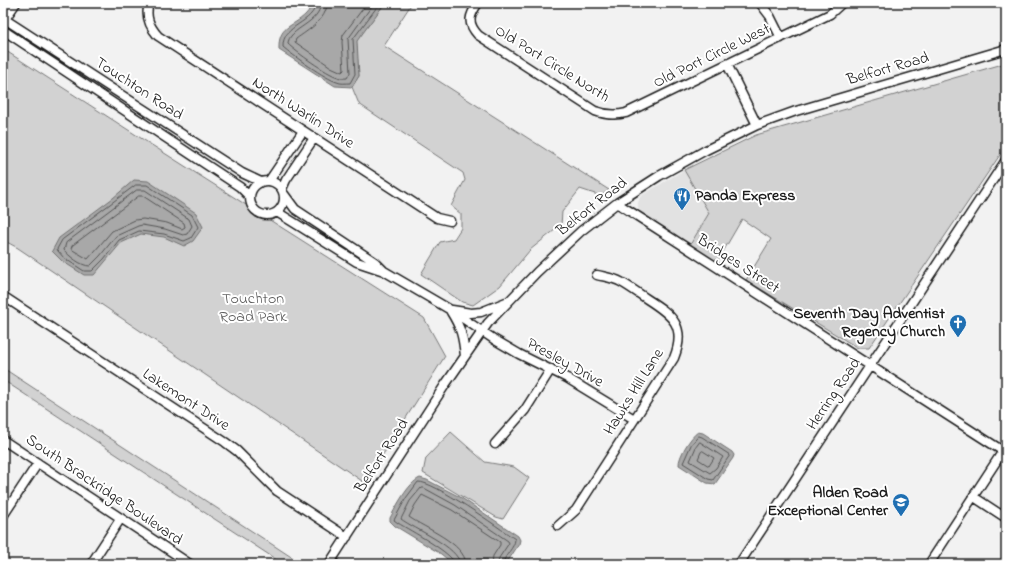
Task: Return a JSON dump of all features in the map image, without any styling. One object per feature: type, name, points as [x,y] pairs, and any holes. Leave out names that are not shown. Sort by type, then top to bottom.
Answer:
[{"type":"street","points":[[4,20],[16,3]]},
{"type":"street","name":"North Warlin Drive","points":[[149,3],[146,10],[147,19],[152,29],[158,36],[437,218],[450,221]]},
{"type":"street","name":"Old Port Circle North","points":[[478,3],[472,11],[470,18],[474,30],[478,36],[595,110],[611,115]]},
{"type":"street","points":[[760,3],[770,16],[781,38]]},
{"type":"street","name":"Old Port Circle West","points":[[611,115],[626,113],[781,38],[830,14],[842,3]]},
{"type":"street","name":"Touchton Road","points":[[4,20],[235,169],[261,182]]},
{"type":"street","name":"Touchton Road","points":[[3,30],[240,187],[250,197],[254,209],[259,213],[265,215],[277,212]]},
{"type":"street","name":"Belfort Road","points":[[329,564],[445,385],[482,331],[537,272],[581,231],[617,203],[659,176],[706,150],[758,126],[796,111],[1006,49]]},
{"type":"street","points":[[727,64],[758,126]]},
{"type":"street","points":[[270,181],[303,131]]},
{"type":"street","points":[[314,138],[286,180],[283,192],[283,204],[277,212],[357,262],[384,271],[449,309],[482,331]]},
{"type":"street","points":[[286,156],[297,163]]},
{"type":"street","name":"Herring Road","points":[[739,564],[870,365],[1005,165]]},
{"type":"street","points":[[250,197],[255,185],[261,182],[270,181],[277,183],[295,209],[375,262],[384,271]]},
{"type":"street","name":"Bridges Street","points":[[617,203],[1005,452]]},
{"type":"street","name":"Hawks Hill Lane","points":[[558,526],[576,510],[674,358],[682,331],[666,311],[620,281],[597,275]]},
{"type":"street","name":"Lakemont Drive","points":[[3,296],[238,451],[277,491],[347,537]]},
{"type":"street","points":[[449,309],[471,313],[481,312],[509,301]]},
{"type":"street","points":[[449,309],[459,326],[463,338],[465,356]]},
{"type":"street","name":"Presley Drive","points":[[482,331],[519,354],[567,378],[634,420]]},
{"type":"street","points":[[495,444],[526,410],[551,370]]},
{"type":"street","name":"South Brackridge Boulevard","points":[[3,440],[190,564]]},
{"type":"street","points":[[929,564],[1005,452]]},
{"type":"street","points":[[3,516],[38,463]]},
{"type":"street","points":[[974,497],[1006,518]]},
{"type":"street","points":[[91,564],[121,518]]},
{"type":"shaded area","points":[[684,170],[709,213],[690,245],[643,214],[638,208],[640,197]]},
{"type":"green space","points":[[385,3],[412,3],[384,46],[609,190],[601,196],[580,189],[562,212],[561,225],[530,250],[500,286],[473,305],[462,302],[421,274],[440,242],[454,239],[461,228],[461,214],[451,206],[465,180],[463,173],[359,104],[352,87],[359,76],[356,41]]},
{"type":"green space","name":"Touchton Road Park","points":[[3,49],[424,318],[445,356],[365,483],[18,248],[3,240]]},
{"type":"green space","points":[[1006,63],[1006,146],[869,348],[858,348],[746,280],[771,239],[742,219],[717,262],[690,245],[709,213],[684,170],[756,135]]},
{"type":"green space","points":[[3,368],[302,564],[283,564],[3,380]]},
{"type":"green space","points":[[451,432],[485,462],[514,467],[529,478],[503,519],[496,517],[423,473],[426,458]]},
{"type":"water","points":[[313,3],[385,3],[357,41],[359,76],[352,87],[335,86],[279,50],[279,42],[283,31],[301,19]]},
{"type":"water","points":[[134,180],[148,181],[196,213],[203,227],[193,241],[184,246],[164,237],[141,234],[121,243],[94,275],[84,275],[62,261],[52,251],[59,238],[113,198]]},
{"type":"water","points":[[698,432],[703,433],[732,452],[734,455],[715,484],[707,483],[679,465],[679,461],[686,447]]},
{"type":"water","points":[[420,478],[460,497],[518,536],[520,540],[519,544],[506,564],[453,564],[441,554],[395,526],[390,521],[390,518],[403,496],[411,485]]},
{"type":"place","name":"Panda Express","points":[[682,211]]},
{"type":"place","name":"Seventh Day Adventist Regency Church","points":[[958,338]]},
{"type":"place","name":"Alden Road Exceptional Center","points":[[901,517]]}]
